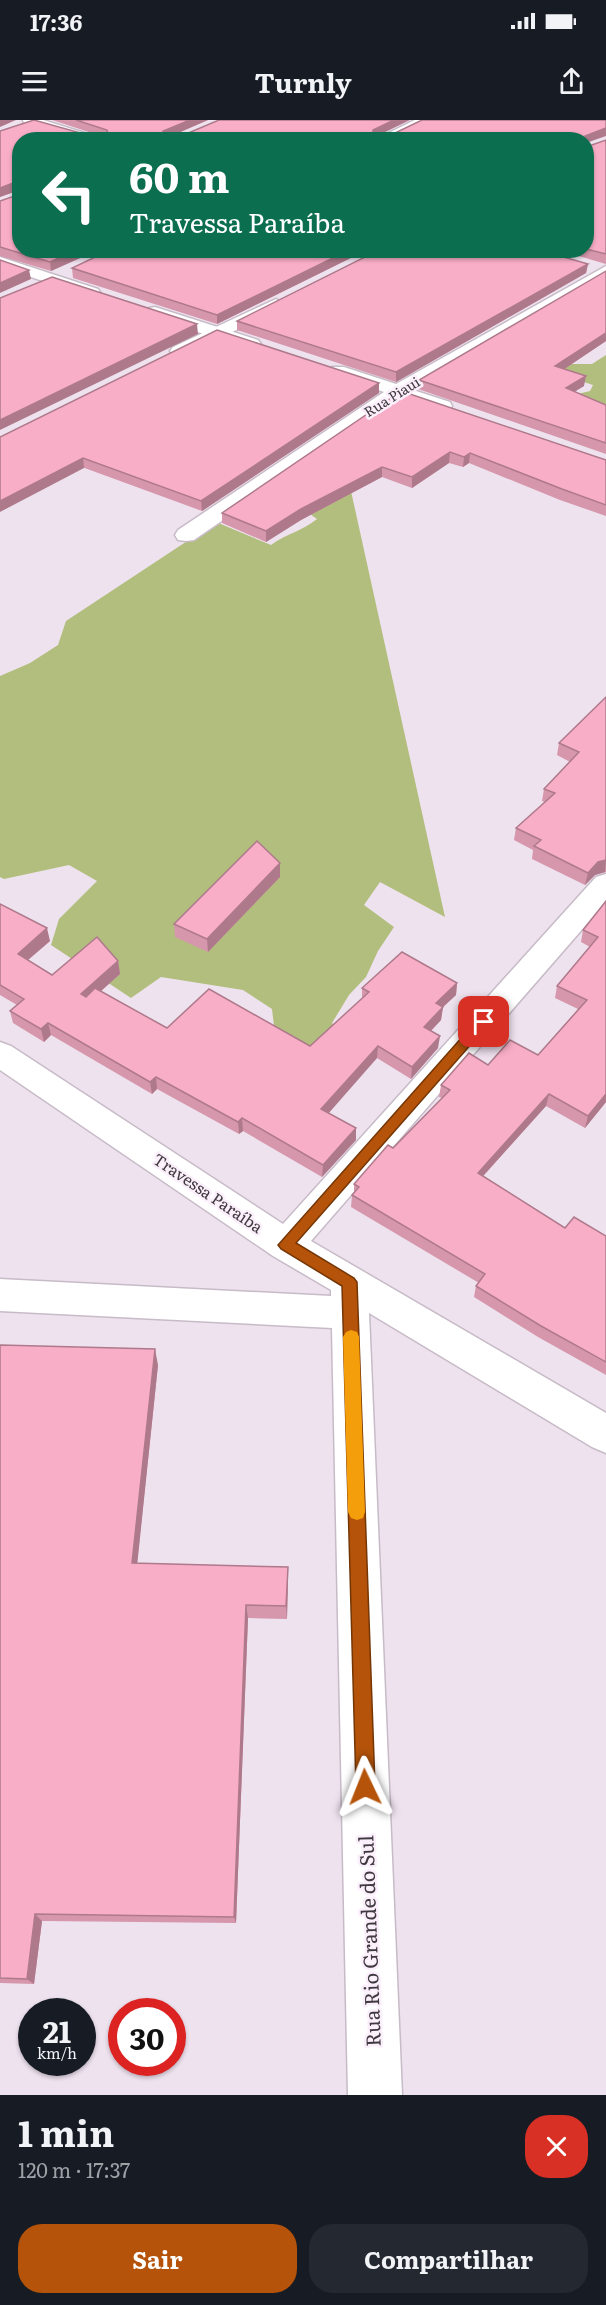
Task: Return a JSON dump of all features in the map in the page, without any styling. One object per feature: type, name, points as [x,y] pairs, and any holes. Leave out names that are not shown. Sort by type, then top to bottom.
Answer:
[{"type":"street","points":[[398,132],[426,120]]},
{"type":"street","points":[[30,122],[69,132]]},
{"type":"street","points":[[0,262],[107,297]]},
{"type":"street","points":[[584,265],[606,271]]},
{"type":"street","points":[[31,288],[71,271]]},
{"type":"street","name":"Rua Piaui","points":[[186,535],[398,391],[606,271]]},
{"type":"street","points":[[165,358],[291,297]]},
{"type":"street","points":[[140,307],[274,351]]},
{"type":"street","points":[[319,365],[464,414]]},
{"type":"street","points":[[286,1245],[606,884]]},
{"type":"street","name":"Travessa Paraíba","points":[[0,1054],[286,1245],[350,1298],[606,1434]]},
{"type":"street","name":"Travessa Paraíba","points":[[0,1295],[350,1298]]},
{"type":"street","name":"Rua Rio Grande do Sul","points":[[350,1298],[375,2095]]},
{"type":"green space","points":[[606,355],[606,419],[561,398],[590,391],[593,385],[550,371],[562,364],[592,364]]},
{"type":"green space","points":[[349,482],[445,917],[380,882],[364,905],[394,927],[378,951],[366,977],[349,995],[332,1023],[374,1060],[350,1081],[274,1026],[272,1009],[243,990],[161,977],[131,998],[51,945],[59,919],[97,881],[69,865],[4,879],[0,877],[0,676],[30,663],[58,645],[66,621],[216,522],[271,545],[317,519],[286,497]]},
{"type":"building","points":[[34,120],[77,132],[12,132],[12,183],[0,188],[0,131]]},
{"type":"building","points":[[76,120],[190,120],[163,131],[108,132]]},
{"type":"building","points":[[219,120],[394,120],[373,132],[191,132]]},
{"type":"building","points":[[422,120],[606,120],[606,128],[594,133],[397,132]]},
{"type":"building","points":[[606,140],[606,254],[594,251],[594,144]]},
{"type":"building","points":[[12,197],[12,251],[0,247],[0,201]]},
{"type":"building","points":[[37,258],[59,258],[50,262]]},
{"type":"building","points":[[93,258],[333,258],[217,315],[72,268]]},
{"type":"building","points":[[363,258],[567,258],[588,264],[396,372],[237,321]]},
{"type":"building","points":[[0,260],[29,270],[0,283]]},
{"type":"building","points":[[606,271],[606,333],[555,366],[586,376],[566,388],[606,405],[606,443],[419,380]]},
{"type":"building","points":[[52,277],[197,324],[0,420],[0,298]]},
{"type":"building","points":[[217,330],[379,383],[201,501],[83,458],[0,501],[0,437]]},
{"type":"building","points":[[401,391],[606,460],[606,505],[470,453],[464,457],[450,452],[412,477],[382,467],[301,509],[266,531],[222,513]]},
{"type":"building","points":[[606,697],[606,860],[598,862],[588,873],[534,846],[541,840],[516,828],[555,793],[544,789],[579,752],[559,743]]},
{"type":"building","points":[[257,841],[280,863],[207,939],[174,924]]},
{"type":"building","points":[[606,901],[606,1094],[588,1116],[549,1094],[478,1173],[565,1228],[574,1217],[606,1236],[606,1362],[476,1286],[485,1274],[352,1195],[359,1187],[354,1184],[388,1145],[393,1148],[450,1090],[441,1085],[469,1053],[488,1065],[510,1040],[538,1055],[587,1000],[557,986],[598,937],[583,930]]},
{"type":"building","points":[[0,904],[47,928],[18,954],[52,975],[97,937],[118,961],[81,994],[86,997],[95,988],[167,1028],[209,989],[310,1046],[369,992],[362,988],[402,952],[457,983],[436,1003],[443,1007],[424,1027],[440,1036],[412,1067],[378,1046],[321,1109],[356,1128],[323,1165],[242,1118],[238,1122],[156,1077],[150,1082],[48,1023],[41,1029],[10,1011],[24,999],[0,985]]},
{"type":"building","points":[[0,1345],[155,1349],[132,1563],[288,1567],[286,1606],[246,1605],[234,1917],[35,1914],[27,1979],[0,1978]]},
{"type":"slow traffic","points":[[351,1337],[357,1512]]},
{"type":"route","points":[[365,1787],[349,1282],[286,1245],[484,1022]]}]
